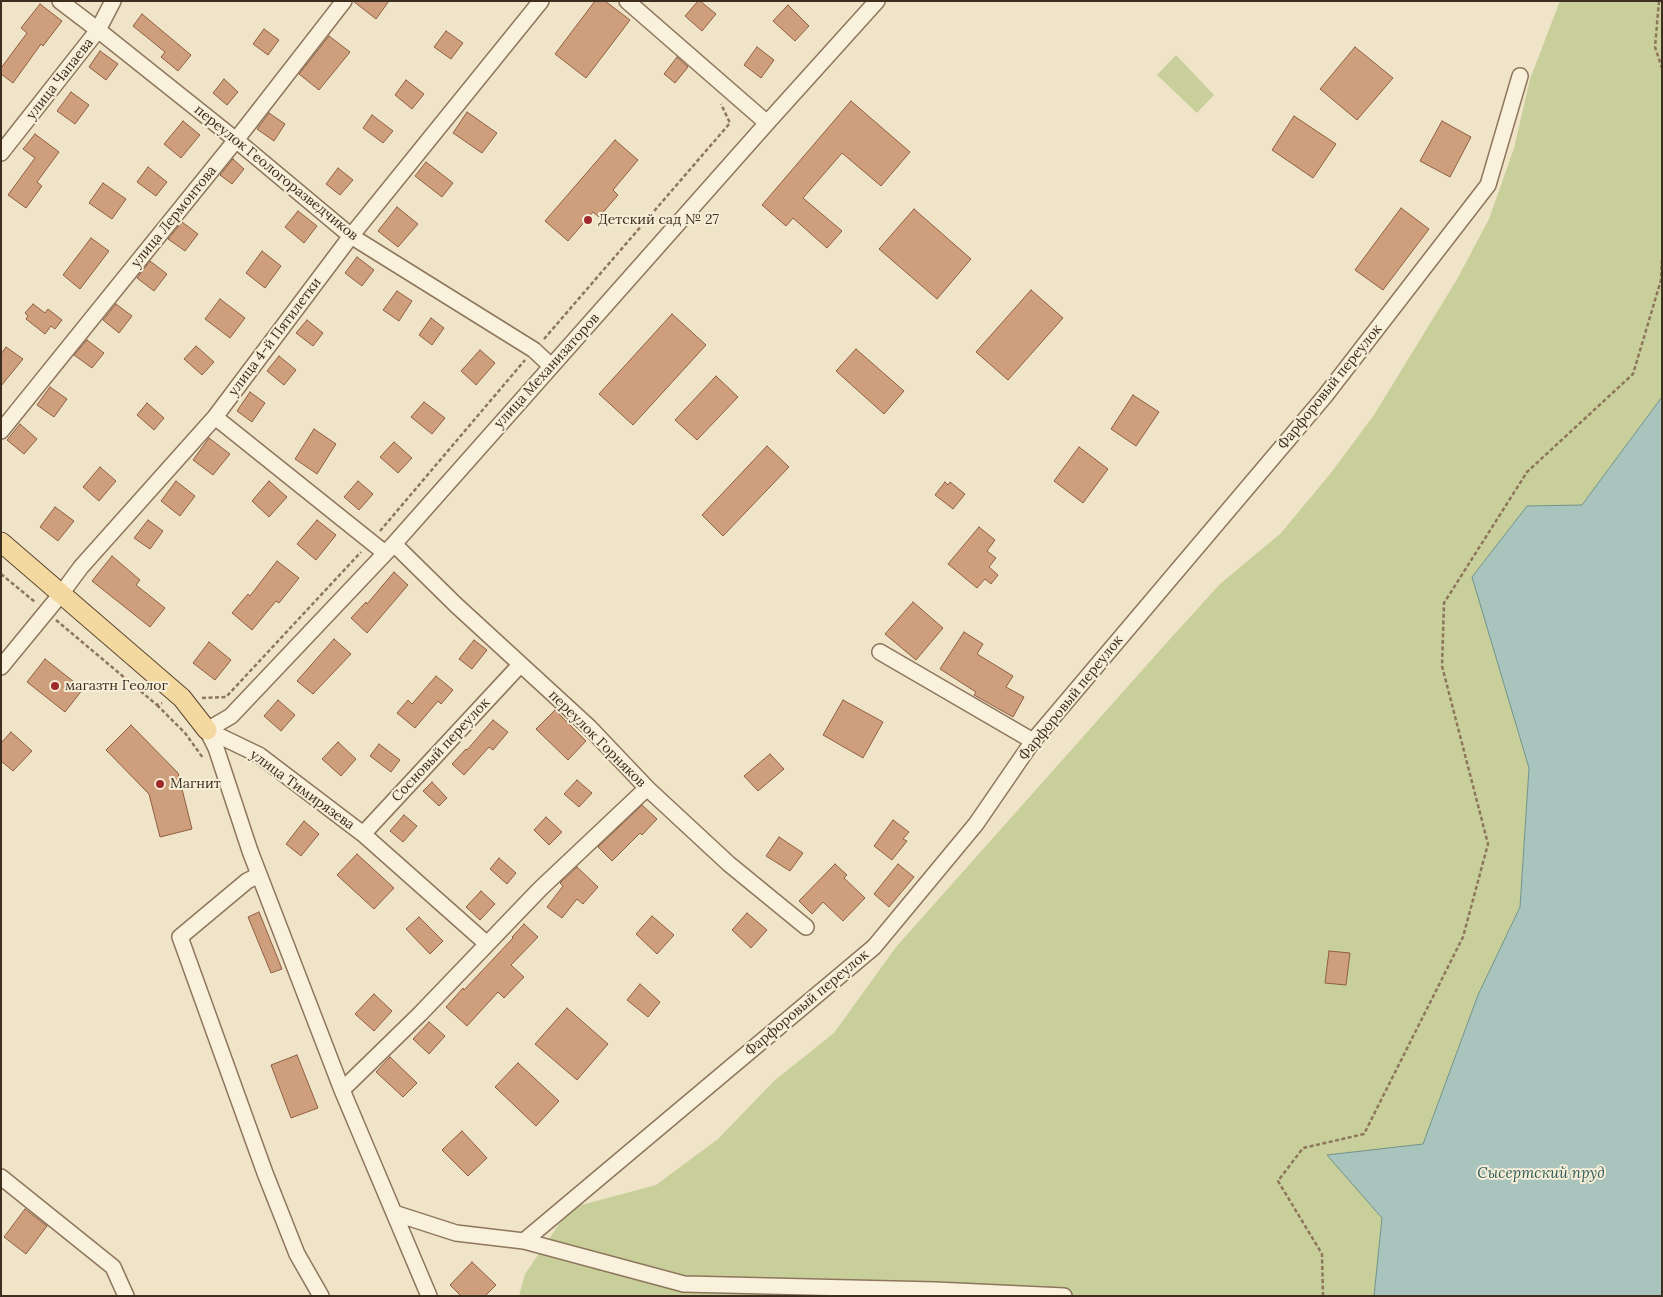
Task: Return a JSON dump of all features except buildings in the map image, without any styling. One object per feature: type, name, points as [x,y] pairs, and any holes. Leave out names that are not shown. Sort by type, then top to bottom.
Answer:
[{"type":"main road","name":"улица Тимирязева","points":[[1,542],[182,698],[207,730]]},
{"type":"street","name":"переулок Геологоразведчиков","points":[[60,1],[236,140],[351,236],[534,350],[551,366]]},
{"type":"street","name":"улица Чапаева","points":[[1,153],[98,30],[113,1]]},
{"type":"street","name":"улица Лермонтова","points":[[1,430],[236,140],[344,1]]},
{"type":"street","name":"улица 4-й Пятилетки","points":[[1,667],[81,567],[215,417],[351,236],[541,1]]},
{"type":"street","points":[[627,1],[767,123]]},
{"type":"street","name":"улица Механизаторов","points":[[207,730],[231,716],[390,548],[877,1]]},
{"type":"street","name":"Фарфоровый переулок","points":[[524,1241],[874,947],[976,824],[1033,741],[1325,396],[1488,185],[1520,76]]},
{"type":"street","name":"переулок Горняков","points":[[215,417],[371,542],[390,548],[456,605],[589,727],[646,788],[729,864],[806,927]]},
{"type":"street","points":[[880,652],[1033,741]]},
{"type":"street","name":"Сосновый переулок","points":[[363,834],[520,665]]},
{"type":"street","points":[[207,730],[216,748],[259,875],[342,1090],[429,1296]]},
{"type":"street","name":"улица Тимирязева","points":[[207,730],[259,755],[363,834],[487,944]]},
{"type":"street","points":[[342,1090],[420,1014],[540,889],[646,788]]},
{"type":"street","points":[[259,875],[247,881],[180,937],[265,1173],[297,1254],[321,1296]]},
{"type":"street","points":[[1,1177],[112,1267],[126,1296]]},
{"type":"street","points":[[394,1213],[456,1233],[524,1241],[684,1284],[935,1290],[1064,1296]]},
{"type":"path","points":[[1659,1],[1655,47],[1662,68]]},
{"type":"path","points":[[157,705],[182,698],[226,696],[371,542],[730,123],[719,99]]},
{"type":"path","points":[[1323,1296],[1322,1254],[1278,1181],[1303,1148],[1364,1134],[1463,937],[1488,844],[1442,666],[1444,603],[1527,472],[1632,374],[1661,280],[1662,257]]},
{"type":"path","points":[[1,574],[157,705],[185,732],[203,757],[206,766]]},
{"type":"green space","points":[[1560,1],[1662,1],[1662,397],[1582,505],[1527,506],[1472,577],[1529,768],[1520,907],[1478,995],[1423,1144],[1382,1218],[1374,1296],[519,1296],[525,1274],[570,1208],[656,1185],[718,1139],[774,1081],[834,1033],[896,947],[1220,584],[1281,533],[1330,474],[1374,415],[1456,281],[1489,219],[1514,148],[1530,79]]},
{"type":"green space","points":[[1176,55],[1214,95],[1197,113],[1157,75]]},
{"type":"water","name":"Сысертский пруд","points":[[1662,397],[1662,1296],[1374,1296],[1382,1218],[1327,1155],[1423,1144],[1478,995],[1520,907],[1529,768],[1472,577],[1527,506],[1582,505]]},
{"type":"place","name":"Детский сад № 27","points":[[588,220]]},
{"type":"place","name":"магазтн Геолог","points":[[55,686]]},
{"type":"place","name":"Магнит","points":[[160,784]]}]
